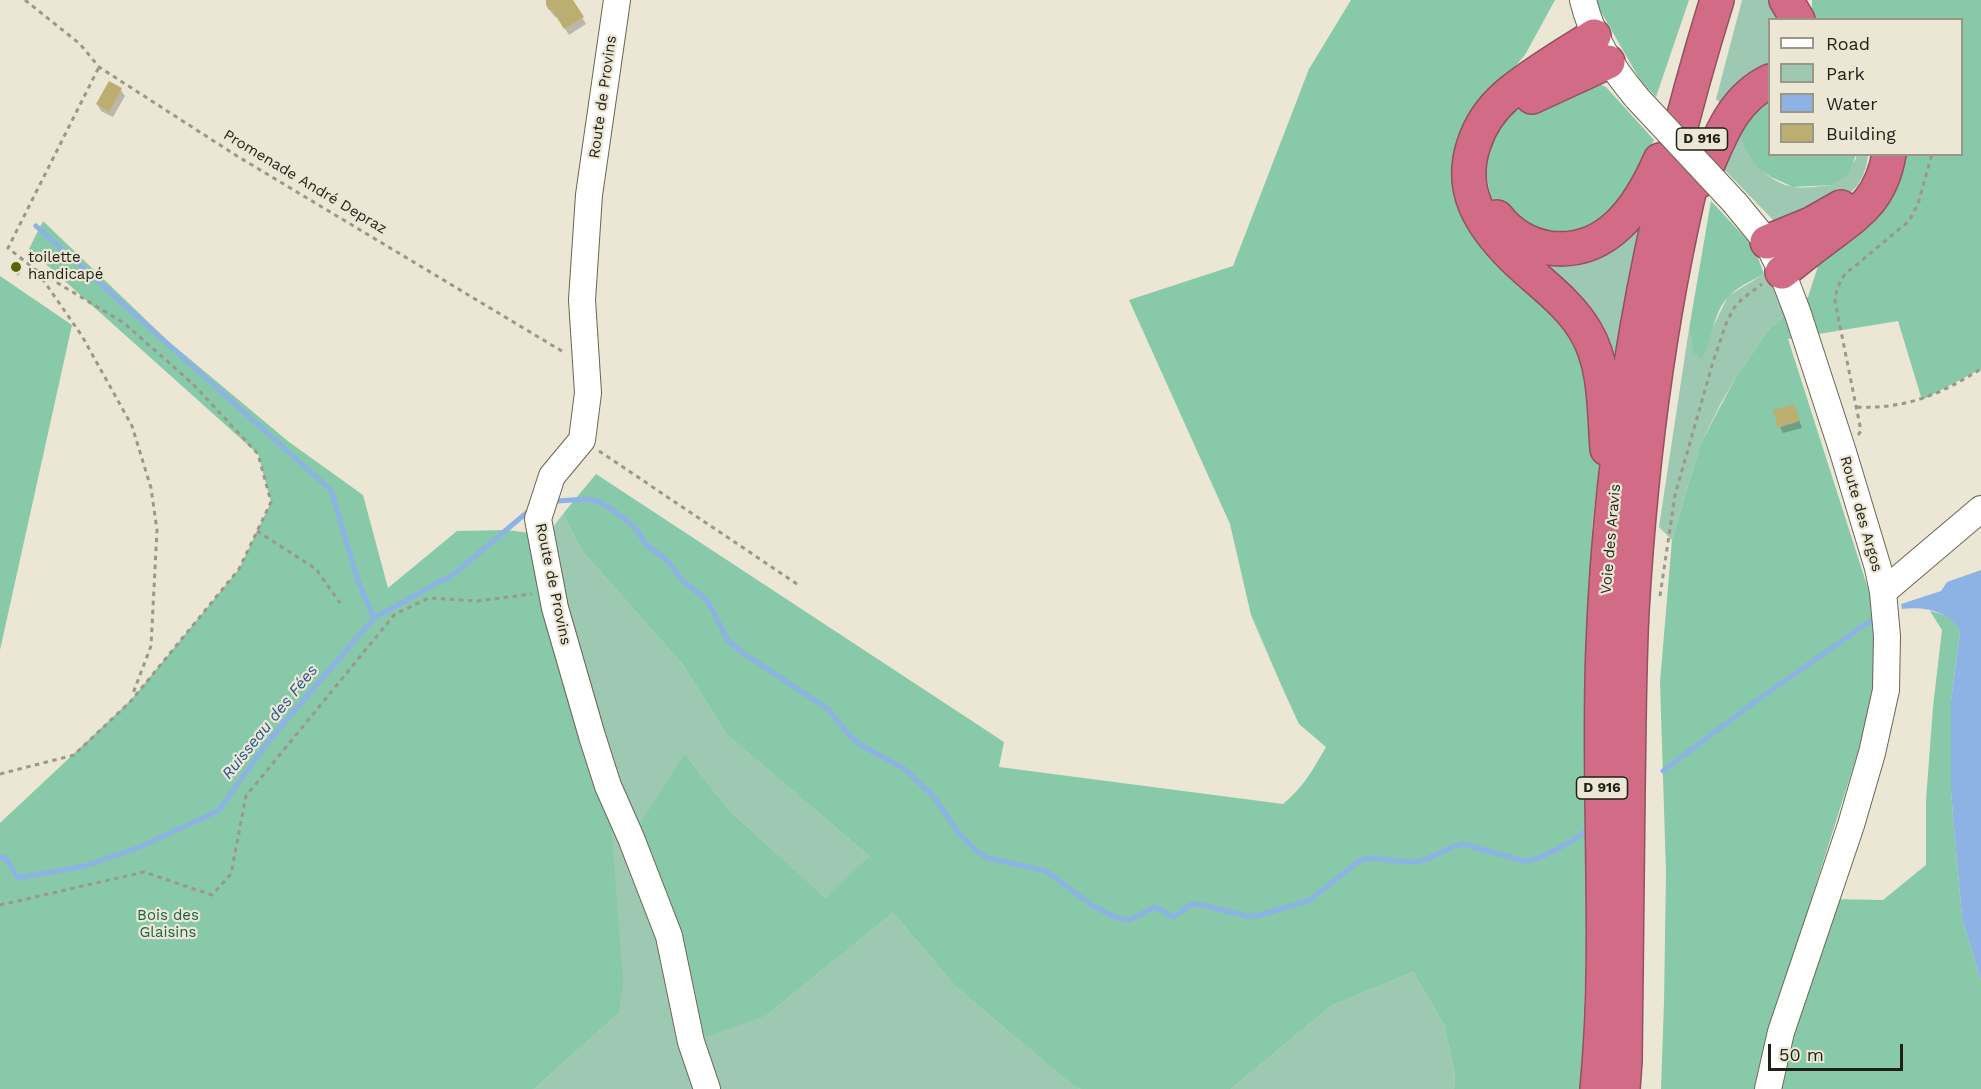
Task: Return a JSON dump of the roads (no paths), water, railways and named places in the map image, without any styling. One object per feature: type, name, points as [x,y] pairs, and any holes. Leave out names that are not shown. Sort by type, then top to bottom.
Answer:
[{"type":"highway","name":"Voie des Aravis","points":[[1598,1089],[1603,963],[1603,646],[1612,513],[1633,352],[1649,266],[1691,87],[1717,0]]},
{"type":"highway","name":"Voie des Aravis","points":[[1623,1089],[1629,677],[1632,610],[1645,455],[1678,242],[1736,0]]},
{"type":"highway","points":[[1786,0],[1797,18]]},
{"type":"highway","points":[[1601,49],[1517,106],[1501,122],[1489,142],[1483,166],[1488,198],[1505,227],[1523,240],[1551,248],[1580,247],[1597,240],[1618,226],[1630,213],[1646,188],[1691,87]]},
{"type":"highway","points":[[1601,49],[1531,77],[1497,104],[1476,137],[1468,162],[1468,175],[1470,193],[1485,224],[1513,257],[1567,308],[1586,332],[1592,344],[1602,387],[1612,513]]},
{"type":"highway","points":[[1678,242],[1695,194],[1731,115],[1742,100],[1768,82]]},
{"type":"highway","points":[[1767,242],[1811,224],[1848,202],[1866,182],[1875,156]]},
{"type":"highway","points":[[1782,272],[1860,213],[1877,190],[1888,156]]},
{"type":"street","name":"Route de Provins","points":[[617,0],[589,195],[582,300],[588,393],[582,440],[552,476],[538,519],[552,592],[592,736],[608,786],[669,936],[691,1042],[707,1089]]},
{"type":"street","name":"Route des Argos","points":[[1583,0],[1601,49],[1637,98],[1735,203],[1767,242],[1782,272],[1844,452],[1883,592],[1887,636],[1886,690],[1872,753],[1851,825],[1781,1032],[1768,1089]]},
{"type":"street","points":[[1883,592],[1981,509]]},
{"type":"water","points":[[1981,570],[1981,981],[1962,918],[1951,792],[1951,701],[1960,633],[1951,620],[1944,615],[1927,609],[1902,609],[1901,604],[1941,591],[1947,582]]},
{"type":"waterway","points":[[36,226],[331,490],[358,581],[374,618]]},
{"type":"waterway","points":[[558,501],[586,499],[597,501],[629,522],[638,531],[645,544],[667,560],[683,581],[707,600],[728,640],[743,653],[828,709],[848,734],[862,746],[905,769],[934,797],[960,835],[978,852],[988,858],[1046,871],[1093,906],[1115,917],[1129,920],[1155,907],[1174,917],[1190,905],[1198,904],[1246,916],[1256,916],[1308,901],[1362,859],[1421,861],[1463,844],[1524,861],[1547,854],[1586,831]]},
{"type":"waterway","name":"Ruisseau des Fées","points":[[0,858],[5,857],[18,878],[85,866],[140,847],[218,811],[271,738],[374,618],[454,574],[531,509]]},
{"type":"waterway","points":[[1663,771],[1756,701],[1879,617]]},
{"type":"place","name":"toilette handicapé","points":[[16,267]]},
{"type":"park label","name":"Bois des Glaisins","points":[[168,924]]}]
